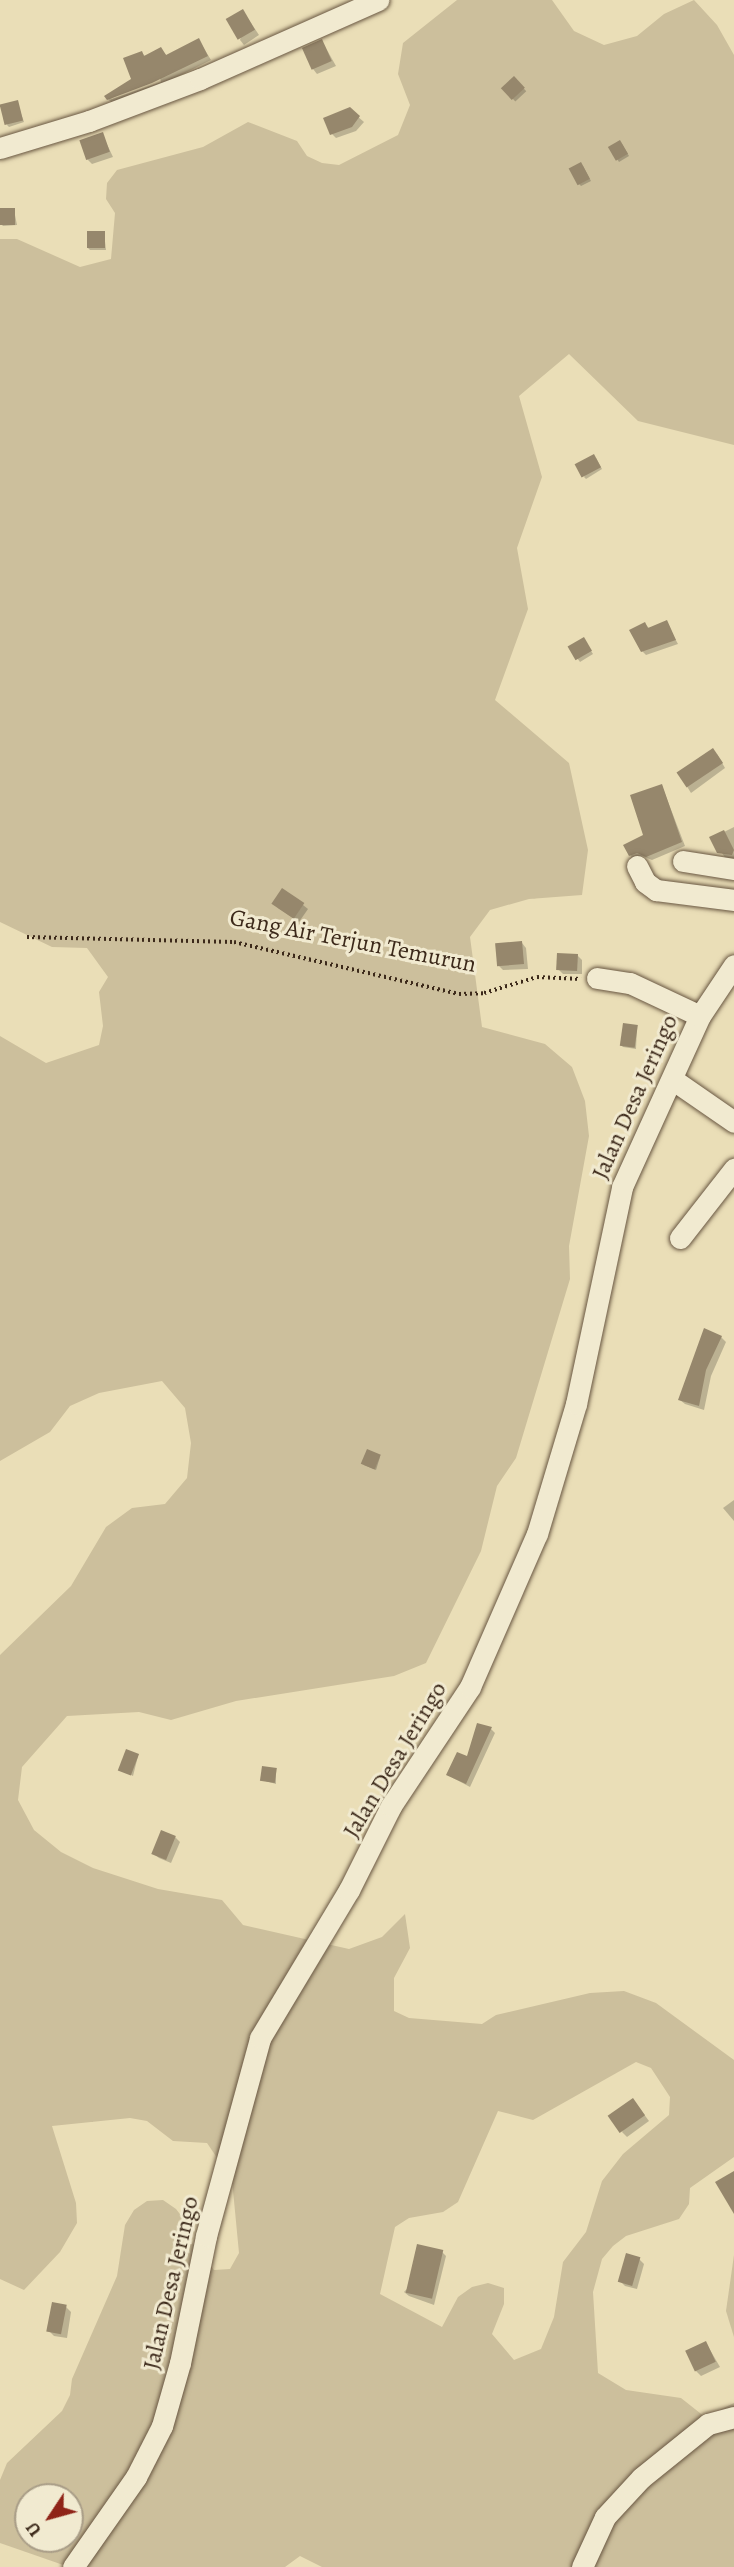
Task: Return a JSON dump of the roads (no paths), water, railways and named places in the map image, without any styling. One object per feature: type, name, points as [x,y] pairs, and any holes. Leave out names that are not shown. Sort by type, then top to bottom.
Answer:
[{"type":"street","points":[[0,148],[89,121],[200,79],[377,0]]},
{"type":"street","points":[[683,861],[734,869]]},
{"type":"street","points":[[637,866],[645,882],[656,890],[734,900]]},
{"type":"street","name":"Jalan Desa Jeringo","points":[[73,2567],[136,2477],[162,2426],[221,2178],[260,2038],[349,1890],[391,1806],[470,1687],[537,1534],[576,1404],[622,1187],[700,1017],[734,965]]},
{"type":"street","points":[[597,978],[630,983],[700,1017]]},
{"type":"street","points":[[672,1079],[734,1122]]},
{"type":"street","points":[[680,1238],[734,1169]]},
{"type":"street","points":[[582,2567],[605,2517],[641,2478],[708,2424],[734,2417]]}]
